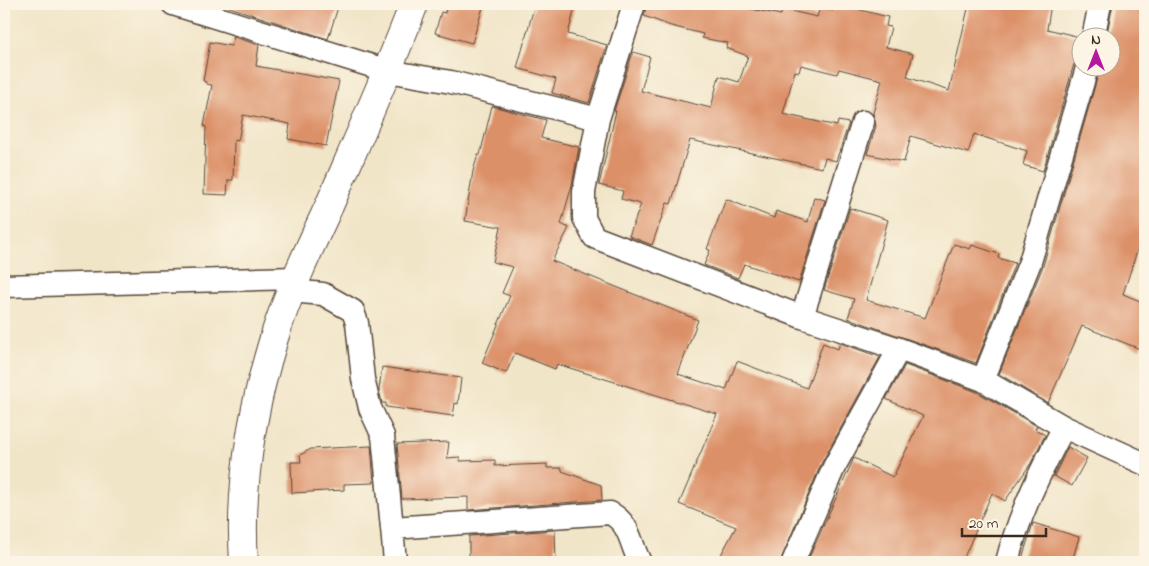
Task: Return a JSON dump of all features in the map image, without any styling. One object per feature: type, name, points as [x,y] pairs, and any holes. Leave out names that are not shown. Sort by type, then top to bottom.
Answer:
[{"type":"street","points":[[173,4],[388,71],[451,82],[598,119]]},
{"type":"street","points":[[244,562],[244,504],[254,423],[274,338],[294,285],[388,71],[414,4]]},
{"type":"street","points":[[634,4],[598,119],[584,192],[584,218],[594,236],[802,317],[899,349],[982,380],[1064,427],[1145,464]]},
{"type":"street","points":[[1095,28],[1100,4]]},
{"type":"street","points":[[982,380],[1030,262],[1083,78]]},
{"type":"street","points":[[802,317],[863,122]]},
{"type":"street","points":[[4,286],[294,285],[323,294],[353,311],[357,323],[364,380],[370,408],[383,436],[395,562]]},
{"type":"street","points":[[793,562],[834,467],[899,349]]},
{"type":"street","points":[[1007,562],[1022,516],[1039,474],[1064,427]]},
{"type":"street","points":[[392,528],[610,513],[620,518],[630,533],[634,552],[640,562]]},
{"type":"building","points":[[220,4],[339,4],[328,39]]},
{"type":"building","points":[[447,4],[484,4],[472,43],[435,33],[441,12],[445,13]]},
{"type":"building","points":[[535,4],[576,4],[568,34],[607,45],[589,103],[552,93],[556,79],[517,68]]},
{"type":"building","points":[[647,4],[726,4],[781,15],[782,9],[817,17],[820,7],[833,11],[834,4],[837,4],[888,17],[886,26],[891,27],[886,47],[913,54],[907,77],[949,91],[969,4],[1051,4],[1047,29],[1072,35],[1072,71],[1043,171],[1023,165],[1027,151],[974,134],[968,153],[911,136],[904,162],[867,154],[876,126],[873,113],[882,80],[839,69],[837,74],[801,65],[799,72],[795,71],[783,114],[837,126],[838,121],[849,123],[836,161],[825,158],[822,168],[690,140],[671,204],[667,203],[652,245],[629,236],[641,204],[621,199],[623,191],[599,185],[616,111],[614,111],[633,52],[650,57],[641,91],[711,108],[719,76],[739,82],[748,56],[726,48],[728,43],[702,38],[703,34],[671,26],[644,16]]},
{"type":"building","points":[[1113,4],[1145,4],[1145,227],[1123,294],[1145,303],[1145,335],[1140,349],[1082,326],[1048,403],[999,374],[1043,266],[1097,78],[1122,78],[1122,28],[1108,28]]},
{"type":"building","points":[[234,37],[259,45],[256,66],[339,81],[326,146],[288,139],[290,124],[243,115],[238,141],[234,140],[233,180],[228,180],[227,195],[204,194],[206,127],[204,126],[212,85],[206,84],[203,81],[210,42],[231,46]]},
{"type":"building","points":[[492,106],[546,120],[541,138],[579,147],[572,185],[561,224],[569,228],[552,261],[698,320],[678,374],[726,390],[737,361],[807,388],[823,343],[838,349],[840,343],[880,357],[822,462],[780,562],[717,562],[736,527],[679,504],[717,414],[557,364],[555,369],[515,353],[506,373],[482,363],[510,296],[502,293],[513,267],[493,262],[501,227],[465,221],[473,171],[478,155],[480,155]]},
{"type":"building","points":[[814,197],[825,200],[799,282],[744,264],[738,278],[704,265],[710,250],[707,249],[726,199],[774,218],[776,211],[808,222]]},
{"type":"building","points":[[850,208],[888,220],[866,300],[925,318],[954,244],[970,249],[972,245],[999,254],[998,258],[1015,263],[976,363],[848,318],[854,299],[824,290]]},
{"type":"building","points":[[905,365],[977,392],[1037,426],[1035,429],[1045,435],[1031,463],[1005,501],[992,493],[962,562],[807,562],[854,458],[893,477],[923,416],[886,399]]},
{"type":"building","points":[[382,367],[461,378],[458,404],[455,403],[453,416],[386,407],[386,403],[382,403],[379,390]]},
{"type":"building","points":[[449,442],[447,458],[460,457],[460,461],[495,460],[495,466],[547,464],[547,468],[562,468],[562,471],[601,485],[602,500],[468,510],[468,497],[402,499],[397,444]]},
{"type":"building","points":[[371,446],[374,483],[344,484],[344,490],[292,493],[291,462],[301,462],[300,455],[311,449]]},
{"type":"building","points":[[1068,447],[1087,458],[1072,486],[1054,476]]},
{"type":"building","points":[[1033,523],[1079,537],[1072,562],[1033,562],[1022,559]]},
{"type":"building","points":[[555,530],[556,562],[469,562],[469,536]]}]
